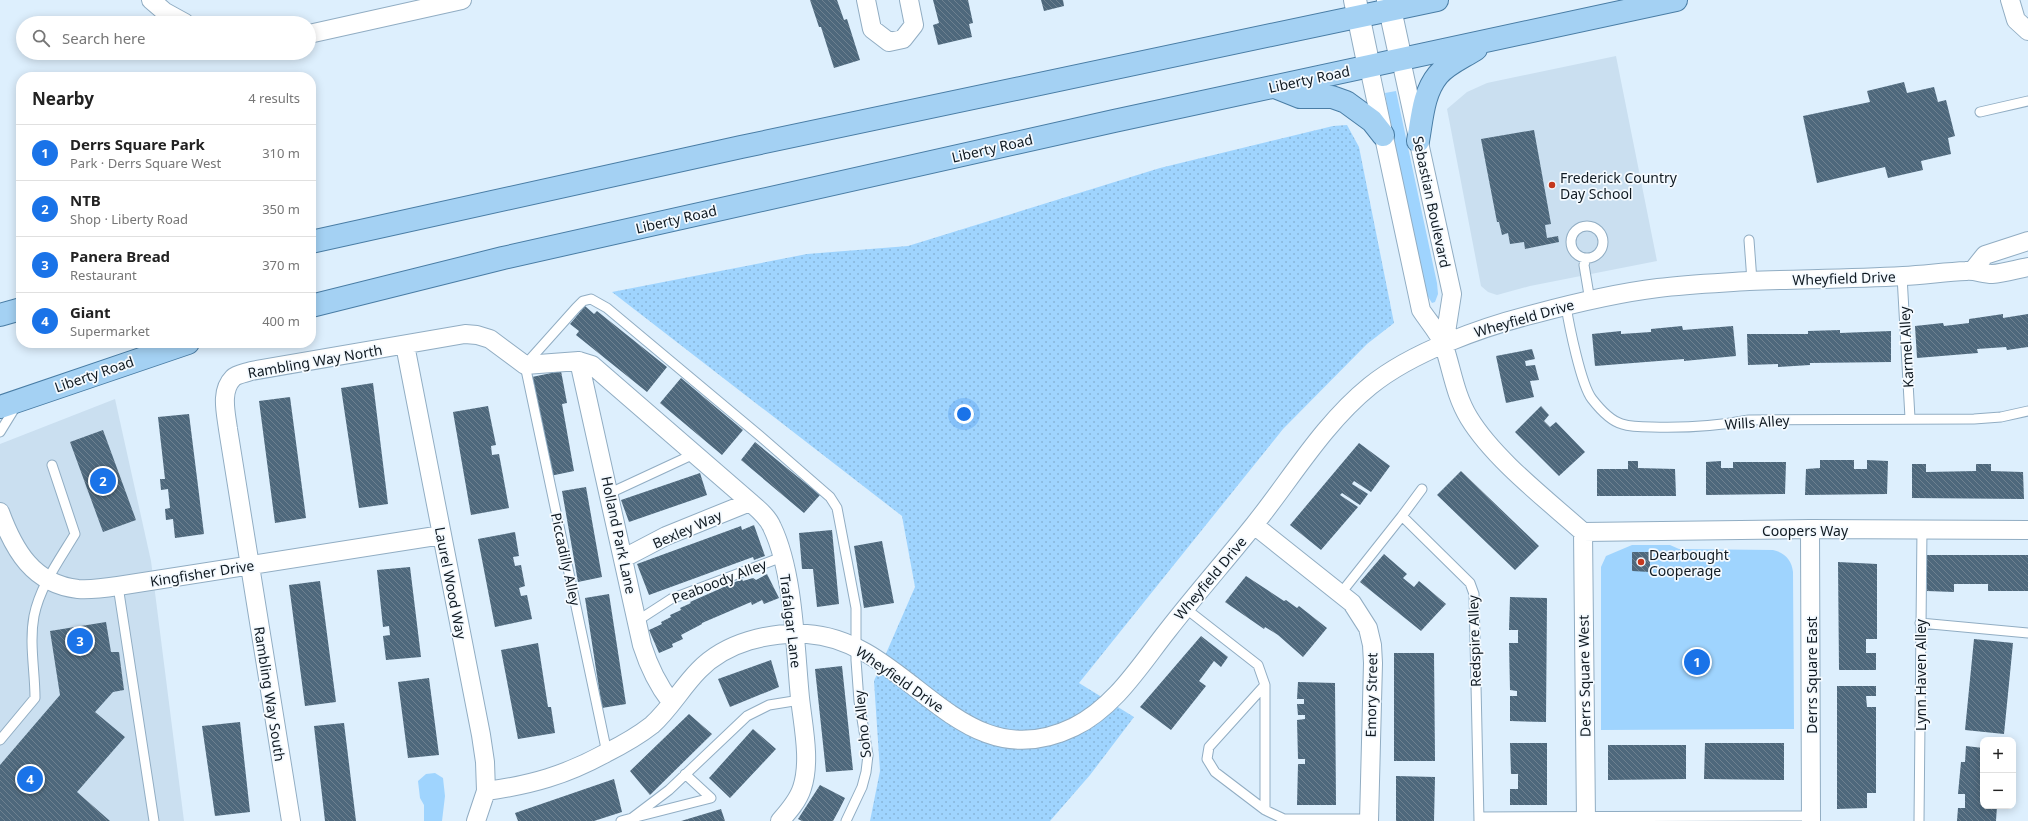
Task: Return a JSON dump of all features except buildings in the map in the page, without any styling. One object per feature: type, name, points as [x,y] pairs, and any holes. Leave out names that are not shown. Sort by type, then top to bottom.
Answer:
[{"type":"main road","points":[[316,241],[1357,8],[1437,0]]},
{"type":"main road","name":"Liberty Road","points":[[316,305],[503,258],[1114,121],[1676,0]]},
{"type":"main road","points":[[1418,141],[1424,105],[1431,85],[1438,74],[1454,62],[1491,41]]},
{"type":"main road","points":[[1274,87],[1300,97],[1332,97],[1346,102],[1372,121],[1383,135]]},
{"type":"main road","points":[[0,315],[16,310]]},
{"type":"main road","name":"Liberty Road","points":[[0,407],[173,348]]},
{"type":"street","points":[[151,0],[172,16]]},
{"type":"street","points":[[316,32],[462,0]]},
{"type":"street","points":[[866,0],[872,29],[889,42],[903,39],[914,25],[909,0]]},
{"type":"street","points":[[2010,0],[2016,20],[2028,31]]},
{"type":"street","points":[[1389,5],[1401,60]]},
{"type":"street","points":[[1357,8],[1369,67]]},
{"type":"street","name":"Sebastian Boulevard","points":[[1401,60],[1452,294],[1444,345]]},
{"type":"street","name":"Sebastian Boulevard","points":[[1369,67],[1421,310],[1444,345],[1458,397],[1468,417],[1480,434],[1500,457],[1583,532]]},
{"type":"street","points":[[1972,270],[1985,254],[2028,241]]},
{"type":"street","name":"Wheyfield Drive","points":[[486,791],[532,784],[579,768],[607,753],[635,737],[655,723],[699,669],[717,655],[742,643],[766,636],[812,634],[856,647],[883,664],[969,726],[993,736],[1025,741],[1045,738],[1074,727],[1094,715],[1116,695],[1185,608],[1254,525],[1325,432],[1370,386],[1398,367],[1444,345],[1491,326],[1566,306],[1660,288],[1752,281],[1902,276],[1972,270],[1990,274],[2028,267]]},
{"type":"street","name":"Rambling Way North","points":[[250,566],[225,410],[225,396],[228,386],[234,377],[251,371],[465,334],[477,335],[490,340],[525,365]]},
{"type":"street","name":"Laurel Wood Way","points":[[405,345],[481,734],[485,762],[486,791],[476,821]]},
{"type":"street","points":[[525,365],[579,361]]},
{"type":"street","name":"Trafalgar Lane","points":[[579,361],[592,365],[750,502],[762,513],[772,526],[782,558],[792,605],[806,755],[802,788],[791,809],[780,821]]},
{"type":"street","name":"Holland Park Lane","points":[[579,361],[649,669],[660,688],[671,702]]},
{"type":"street","name":"Bexley Way","points":[[624,558],[666,536],[750,502]]},
{"type":"street","name":"Kingfisher Drive","points":[[0,512],[9,537],[31,568],[48,579],[68,588],[80,589],[118,586],[442,535]]},
{"type":"street","name":"Emory Street","points":[[1254,525],[1341,593],[1352,603],[1368,628],[1372,645],[1373,663],[1369,820]]},
{"type":"street","name":"Coopers Way","points":[[1583,532],[1810,529],[2028,530]]},
{"type":"street","name":"Derrs Square East","points":[[1810,529],[1811,819]]},
{"type":"street","name":"Derrs Square West","points":[[1583,532],[1586,819]]},
{"type":"street","name":"Rambling Way South","points":[[250,566],[291,821]]},
{"type":"lane","points":[[1980,112],[2028,101]]},
{"type":"lane","points":[[1750,240],[1752,281]]},
{"type":"lane","points":[[1586,258],[1584,265],[1590,301]]},
{"type":"lane","name":"Karmel Alley","points":[[1902,276],[1910,418]]},
{"type":"lane","name":"Soho Alley","points":[[525,365],[576,308],[583,301],[591,299],[607,308],[760,436],[830,497],[837,508],[856,608],[856,647],[859,701],[868,755],[862,787],[846,821]]},
{"type":"lane","name":"Wills Alley","points":[[1566,306],[1585,384],[1591,398],[1609,417],[1621,424],[1686,428],[1730,424],[1749,420],[1910,418],[1974,419],[2001,417],[2028,411]]},
{"type":"lane","name":"Piccadilly Alley","points":[[525,365],[607,753]]},
{"type":"lane","points":[[0,432],[20,400]]},
{"type":"lane","points":[[610,493],[694,454]]},
{"type":"lane","points":[[0,740],[35,698],[33,634],[34,615],[48,579],[75,534],[52,465]]},
{"type":"lane","points":[[1341,593],[1422,489]]},
{"type":"lane","name":"Redspire Alley","points":[[1402,516],[1470,583],[1474,594],[1479,819]]},
{"type":"lane","name":"Lynn Haven Alley","points":[[1919,821],[1922,529]]},
{"type":"lane","name":"Peaboody Alley","points":[[637,621],[671,599],[782,558]]},
{"type":"lane","points":[[118,586],[154,821]]},
{"type":"lane","points":[[1185,608],[1258,664],[1265,685],[1265,810]]},
{"type":"lane","points":[[1920,623],[2028,633]]},
{"type":"lane","points":[[1265,685],[1209,747],[1208,759],[1215,772],[1265,810],[1284,819],[1369,820]]},
{"type":"lane","points":[[632,818],[668,790],[747,716],[769,706],[800,700]]},
{"type":"lane","points":[[621,821],[711,798],[686,774]]},
{"type":"lane","points":[[1479,819],[1811,819]]},
{"type":"shaded area","name":"Frederick Country Day School","points":[[1616,56],[1657,261],[1530,286],[1497,295],[1488,292],[1481,286],[1447,109],[1467,92],[1487,83]]},
{"type":"shaded area","points":[[1396,91],[1437,283],[1438,294],[1435,302],[1432,303],[1425,292],[1389,117],[1385,93]]},
{"type":"shaded area","points":[[1347,125],[1359,147],[1394,323],[1367,344],[1283,429],[1079,683],[1134,717],[1090,775],[1050,821],[870,821],[880,771],[874,681],[915,587],[902,516],[612,292],[807,254],[908,246],[1160,168],[1333,126]]},
{"type":"shaded area","points":[[115,399],[151,561],[184,821],[0,821],[0,444]]},
{"type":"shaded area","points":[[1632,545],[1670,545],[1679,549],[1773,550],[1787,557],[1793,572],[1794,729],[1601,730],[1601,567],[1606,556]]},
{"type":"shaded area","points":[[435,773],[443,778],[445,796],[442,821],[424,821],[424,805],[420,798],[418,781],[426,774]]},
{"type":"place","name":"Frederick Country Day School","points":[[1552,185]]},
{"type":"place","name":"NTB","points":[[103,481]]},
{"type":"place","name":"Dearbought Cooperage","points":[[1641,562]]},
{"type":"place","name":"Panera Bread","points":[[80,641]]},
{"type":"place","name":"Derrs Square Park","points":[[1697,662]]},
{"type":"place","name":"Giant","points":[[30,779]]}]
